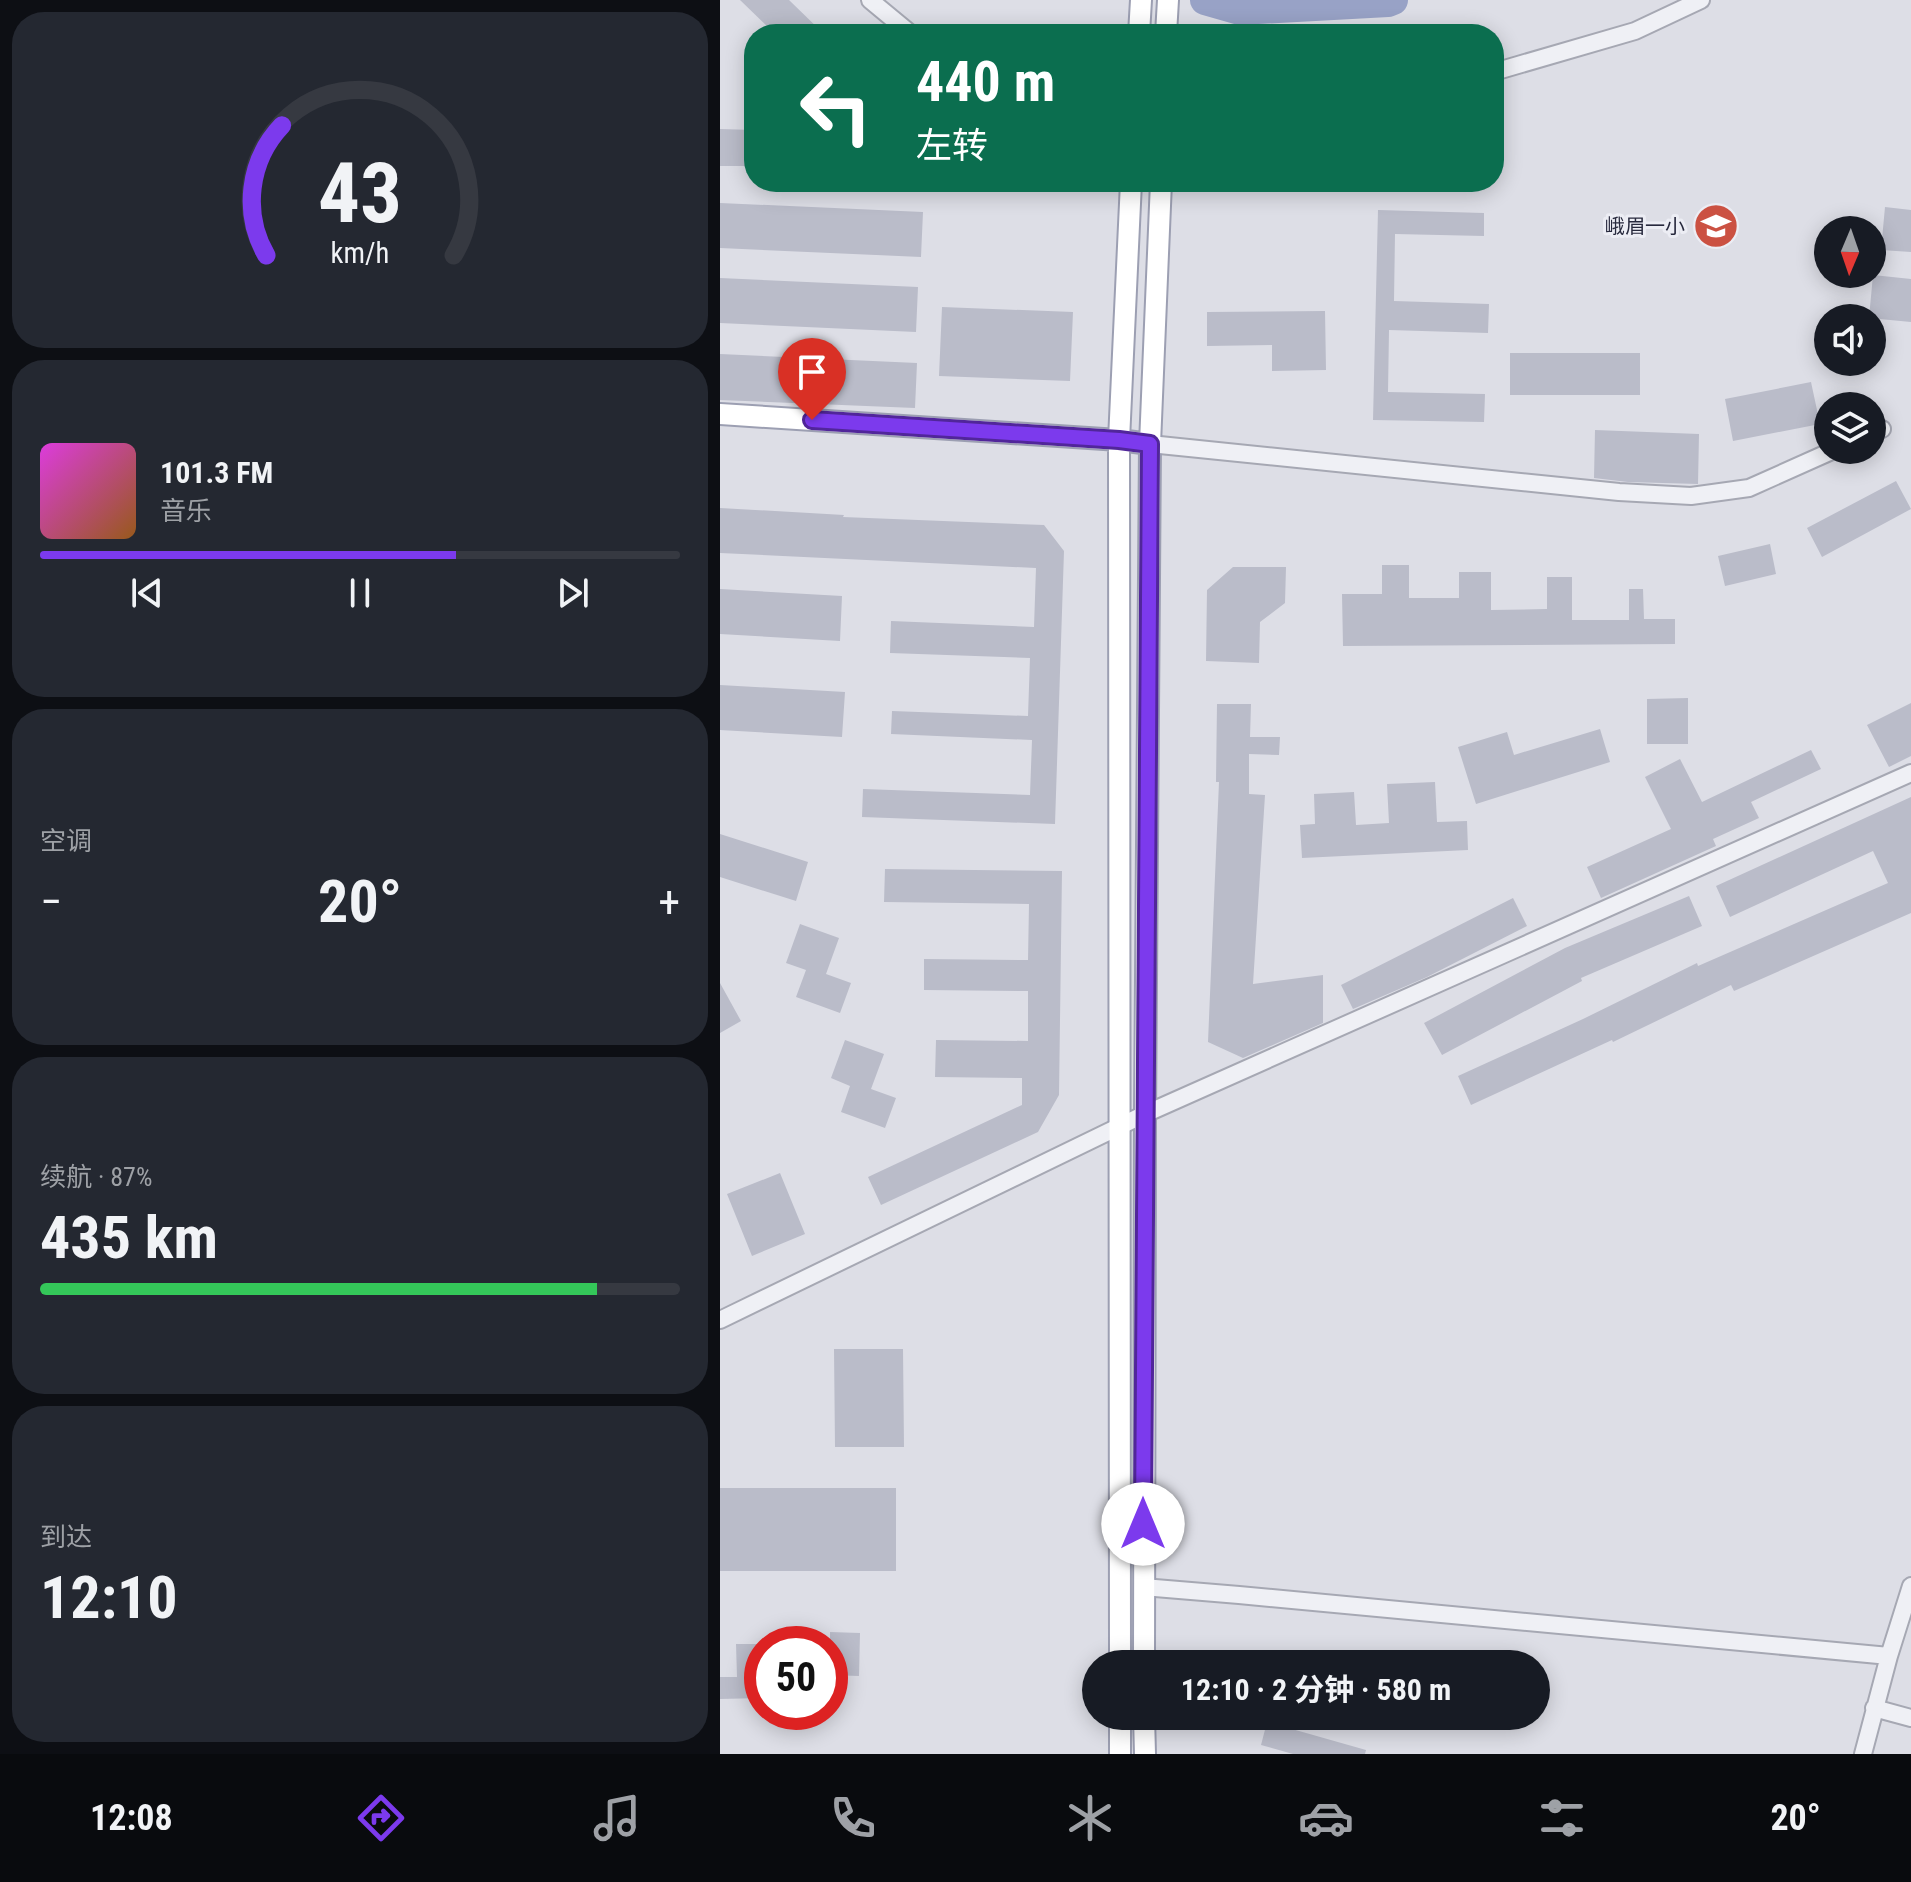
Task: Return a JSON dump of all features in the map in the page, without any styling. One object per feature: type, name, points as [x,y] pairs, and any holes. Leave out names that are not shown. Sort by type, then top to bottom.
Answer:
[{"type":"main road","points":[[1140,24],[1141,0]]},
{"type":"main road","points":[[1167,24],[1168,0]]},
{"type":"main road","points":[[1120,1650],[1119,440],[1131,192]]},
{"type":"main road","points":[[1144,1650],[1150,444],[1161,192]]},
{"type":"main road","points":[[720,414],[1150,444]]},
{"type":"main road","points":[[1120,1730],[1120,1754]]},
{"type":"main road","points":[[1144,1730],[1145,1754]]},
{"type":"street","points":[[870,0],[899,24]]},
{"type":"street","points":[[1504,69],[1635,31],[1701,0]]},
{"type":"street","points":[[1150,444],[1619,492],[1691,496],[1749,488],[1814,459]]},
{"type":"street","points":[[720,1320],[1145,1114],[1911,773]]},
{"type":"street","points":[[1863,1754],[1911,1586]]},
{"type":"street","points":[[1143,1587],[1889,1656]]},
{"type":"street","points":[[1874,1708],[1911,1718]]},
{"type":"building","points":[[740,0],[789,0],[814,24],[765,24]]},
{"type":"building","points":[[720,129],[744,130],[744,166],[720,166]]},
{"type":"building","points":[[720,203],[923,212],[921,257],[720,248]]},
{"type":"building","points":[[1885,207],[1911,210],[1911,252],[1886,250]]},
{"type":"building","points":[[1378,210],[1484,213],[1484,236],[1395,234],[1394,301],[1489,304],[1488,333],[1389,330],[1388,392],[1485,394],[1484,422],[1373,420]]},
{"type":"building","points":[[1886,276],[1911,279],[1911,322],[1886,320],[1886,304],[1870,304],[1872,288],[1886,288]]},
{"type":"building","points":[[720,278],[918,287],[916,332],[720,323]]},
{"type":"building","points":[[942,307],[1073,312],[1070,381],[939,376]]},
{"type":"building","points":[[1325,311],[1326,370],[1272,371],[1272,345],[1207,346],[1207,312]]},
{"type":"building","points":[[1510,353],[1640,353],[1640,395],[1510,395]]},
{"type":"building","points":[[720,354],[917,363],[915,408],[720,400]]},
{"type":"building","points":[[1811,382],[1814,425],[1733,441],[1725,399]]},
{"type":"building","points":[[1595,430],[1699,434],[1698,484],[1594,478]]},
{"type":"building","points":[[1896,481],[1911,509],[1822,557],[1807,528]]},
{"type":"building","points":[[720,508],[843,517],[1044,525],[1064,551],[1055,824],[862,817],[863,789],[1030,795],[1032,740],[891,734],[892,711],[1028,716],[1030,658],[890,653],[891,621],[1034,627],[1036,568],[720,553]]},
{"type":"building","points":[[1770,544],[1776,574],[1725,586],[1718,556]]},
{"type":"building","points":[[1382,565],[1409,565],[1409,598],[1459,598],[1459,572],[1491,572],[1491,610],[1547,609],[1547,577],[1572,577],[1572,620],[1629,620],[1629,589],[1643,589],[1644,619],[1675,619],[1675,644],[1343,646],[1342,594],[1382,594]]},
{"type":"building","points":[[1233,567],[1286,567],[1285,603],[1260,622],[1259,663],[1206,661],[1207,590]]},
{"type":"building","points":[[720,589],[842,596],[840,641],[720,634]]},
{"type":"building","points":[[720,685],[845,692],[842,737],[720,730]]},
{"type":"building","points":[[1688,698],[1688,744],[1647,744],[1647,699]]},
{"type":"building","points":[[1911,703],[1911,756],[1889,767],[1867,725]]},
{"type":"building","points":[[1217,704],[1251,704],[1250,737],[1280,737],[1279,755],[1249,754],[1249,794],[1265,795],[1253,984],[1323,975],[1323,1023],[1243,1058],[1208,1042],[1219,782],[1216,782]]},
{"type":"building","points":[[1600,729],[1610,762],[1476,804],[1458,747],[1507,732],[1514,755]]},
{"type":"building","points":[[1811,750],[1821,769],[1751,802],[1759,818],[1713,839],[1716,846],[1601,898],[1587,867],[1671,829],[1645,777],[1680,759],[1702,802]]},
{"type":"building","points":[[1435,782],[1437,822],[1467,821],[1468,850],[1302,858],[1300,825],[1315,824],[1314,794],[1354,792],[1356,825],[1389,823],[1387,784]]},
{"type":"building","points":[[1911,797],[1911,913],[1734,991],[1731,985],[1471,1105],[1458,1076],[1697,963],[1698,966],[1888,883],[1873,851],[1730,917],[1716,886]]},
{"type":"building","points":[[720,834],[808,862],[796,901],[720,877]]},
{"type":"building","points":[[885,869],[1062,871],[1059,1095],[1038,1132],[881,1205],[868,1177],[1022,1105],[1022,1078],[935,1077],[936,1040],[1028,1041],[1028,991],[924,990],[924,959],[1028,960],[1029,904],[884,902]]},
{"type":"building","points":[[1689,896],[1702,926],[1581,978],[1582,981],[1442,1055],[1424,1023],[1565,948]]},
{"type":"building","points":[[1513,898],[1527,926],[1427,977],[1353,1009],[1341,985]]},
{"type":"building","points":[[800,924],[839,938],[826,974],[851,983],[840,1013],[796,997],[806,970],[786,963]]},
{"type":"building","points":[[720,983],[741,1021],[720,1033]]},
{"type":"building","points":[[845,1040],[884,1054],[871,1089],[896,1098],[885,1128],[841,1112],[850,1086],[831,1078]]},
{"type":"building","points":[[780,1173],[805,1234],[752,1256],[727,1194]]},
{"type":"building","points":[[834,1349],[903,1349],[904,1447],[835,1447]]},
{"type":"building","points":[[720,1488],[896,1488],[896,1571],[720,1571]]},
{"type":"building","points":[[848,1633],[860,1633],[859,1676],[848,1676]]},
{"type":"building","points":[[736,1644],[744,1644],[744,1698],[720,1699],[720,1677],[737,1677]]},
{"type":"building","points":[[1265,1730],[1295,1730],[1366,1750],[1365,1754],[1293,1754],[1261,1745]]},
{"type":"waterway","points":[[1205,0],[1240,10],[1393,0]]},
{"type":"place","name":"峨眉一小","points":[[1716,226]]},
{"type":"route","points":[[812,420],[1150,444],[1143,1524]]}]
